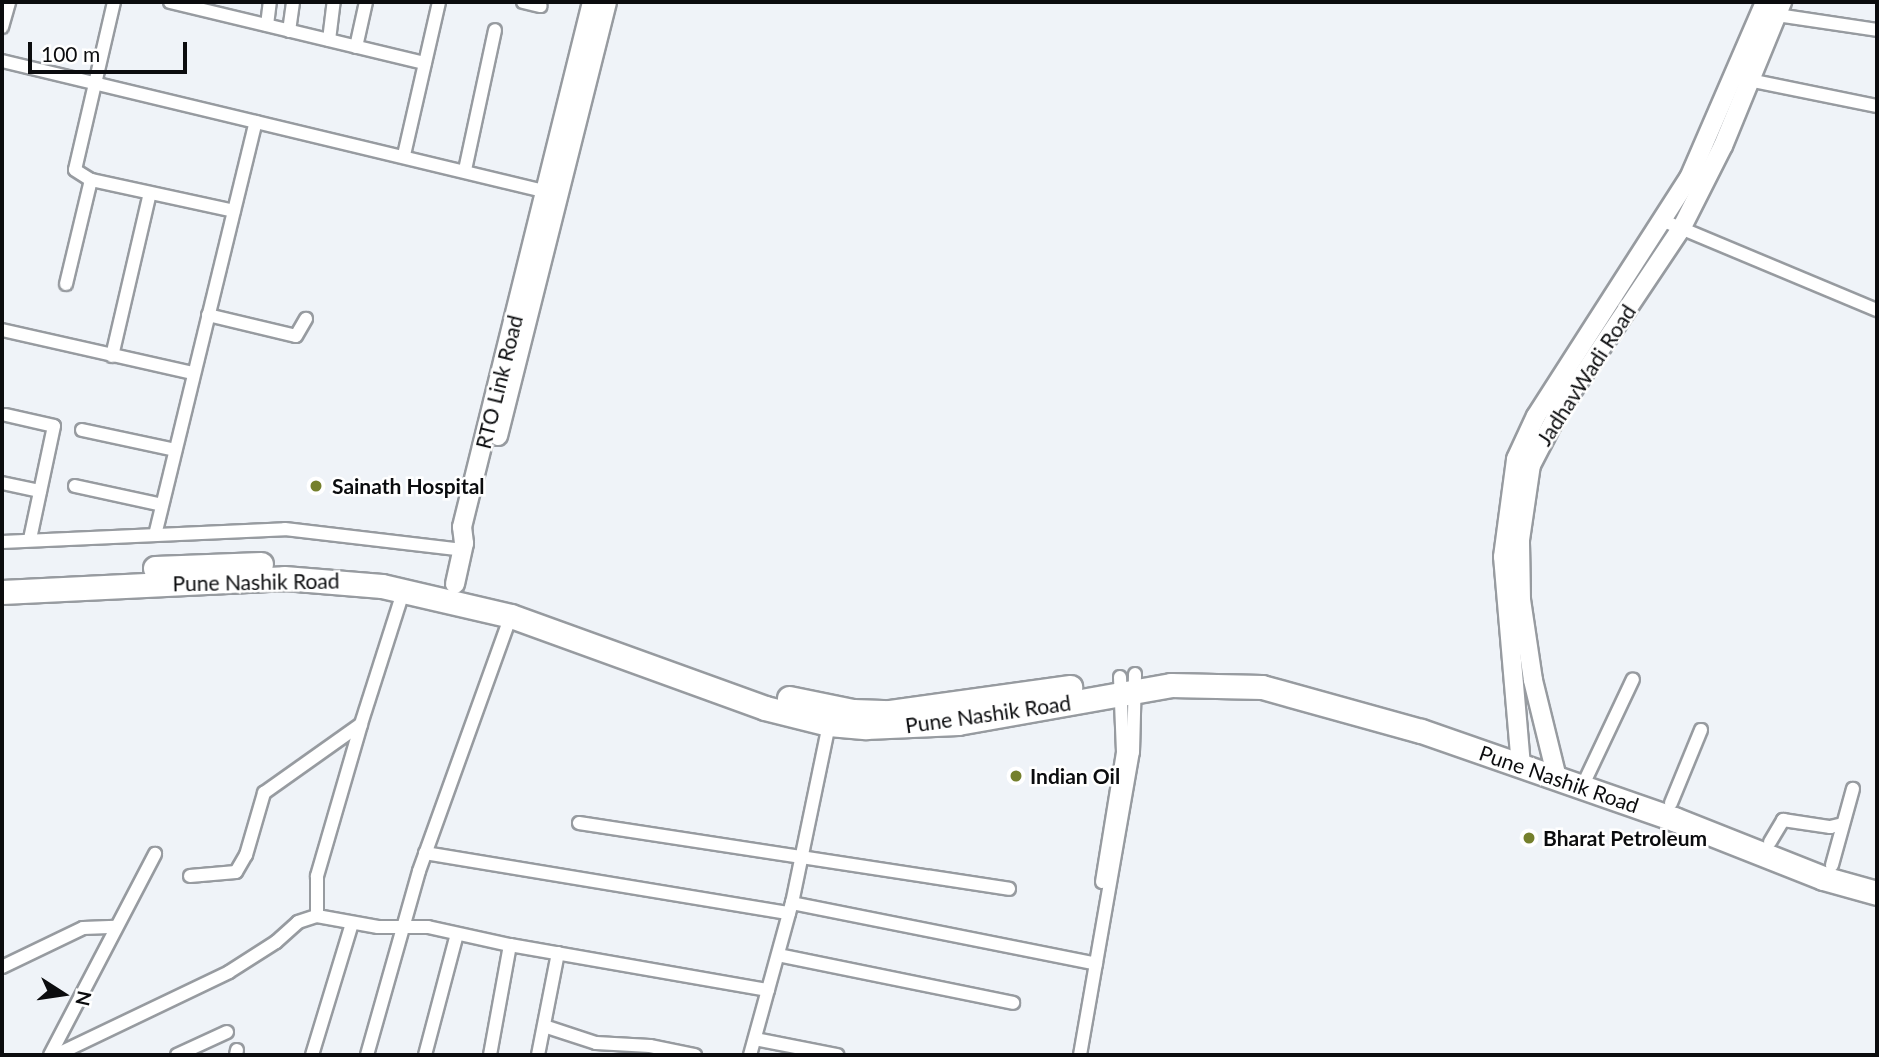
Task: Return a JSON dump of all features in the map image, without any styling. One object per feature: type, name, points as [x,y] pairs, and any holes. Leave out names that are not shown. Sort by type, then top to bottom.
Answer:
[{"type":"highway","name":"Pune Nashik Road","points":[[2,577],[281,564],[373,569],[455,584],[547,612],[764,692],[853,711],[953,707],[1128,683],[1223,683],[1288,692],[1556,769],[1823,878],[1877,893]]},
{"type":"highway","name":"Pune Nashik Road","points":[[2,592],[284,578],[404,589],[511,616],[718,693],[829,724],[911,727],[958,723],[1128,683]]},
{"type":"highway","name":"Pune Nashik Road","points":[[1587,780],[1671,803],[1832,865],[1877,878]]},
{"type":"street","points":[[2,27],[9,2]]},
{"type":"street","points":[[114,2],[75,170],[91,180],[234,211]]},
{"type":"street","points":[[170,2],[190,4],[425,63]]},
{"type":"street","points":[[267,25],[270,2]]},
{"type":"street","points":[[289,30],[293,2]]},
{"type":"street","points":[[328,40],[334,2]]},
{"type":"street","points":[[356,47],[366,2]]},
{"type":"street","points":[[404,155],[439,2]]},
{"type":"street","points":[[523,2],[541,6]]},
{"type":"street","name":"RTO Link Road","points":[[455,584],[463,546],[474,528],[552,193],[592,2]]},
{"type":"street","name":"RTO Link Road","points":[[552,193],[607,2]]},
{"type":"street","points":[[1775,6],[1877,30]]},
{"type":"street","name":"JadhavWadi Road","points":[[1556,769],[1533,680],[1521,600],[1520,540],[1527,480],[1536,450],[1559,411],[1682,227],[1775,6]]},
{"type":"street","points":[[465,170],[495,30]]},
{"type":"street","points":[[2,61],[95,86],[404,155],[552,193]]},
{"type":"street","points":[[1743,79],[1877,106]]},
{"type":"street","name":"JadhavWadi Road","points":[[1520,758],[1503,557],[1516,458],[1536,416],[1664,221],[1743,79]]},
{"type":"street","points":[[156,531],[256,122]]},
{"type":"street","points":[[66,284],[91,180]]},
{"type":"street","points":[[112,356],[150,193]]},
{"type":"street","points":[[1664,221],[1877,310]]},
{"type":"street","points":[[208,315],[296,336],[306,319]]},
{"type":"street","points":[[2,330],[193,373]]},
{"type":"street","points":[[6,415],[54,426],[30,539]]},
{"type":"street","points":[[82,430],[175,450]]},
{"type":"street","points":[[2,483],[40,491]]},
{"type":"street","points":[[75,486],[162,505]]},
{"type":"street","points":[[2,542],[156,531],[285,529],[463,546]]},
{"type":"street","points":[[317,916],[317,876],[404,589]]},
{"type":"street","points":[[367,1055],[425,853],[511,616]]},
{"type":"street","points":[[1587,780],[1633,679]]},
{"type":"street","points":[[1073,1055],[1133,752],[1128,683]]},
{"type":"street","points":[[190,876],[236,872],[246,855],[264,793],[361,724]]},
{"type":"street","points":[[750,1055],[791,908],[829,724]]},
{"type":"street","points":[[1671,803],[1701,730]]},
{"type":"street","points":[[1832,865],[1853,789]]},
{"type":"street","points":[[1770,842],[1783,820],[1830,828],[1843,824]]},
{"type":"street","points":[[579,823],[1009,889]]},
{"type":"street","points":[[425,853],[791,908],[1092,963]]},
{"type":"street","points":[[50,1055],[155,854]]},
{"type":"street","points":[[56,1055],[229,972],[276,942],[298,922],[317,916],[352,923],[457,934],[768,990]]},
{"type":"street","points":[[312,1055],[352,923]]},
{"type":"street","points":[[2,967],[83,928],[116,927]]},
{"type":"street","points":[[425,1055],[457,934]]},
{"type":"street","points":[[490,1055],[510,945]]},
{"type":"street","points":[[538,1055],[558,953]]},
{"type":"street","points":[[778,955],[1013,1003]]},
{"type":"street","points":[[1080,1055],[1092,963]]},
{"type":"street","points":[[544,1026],[596,1043],[650,1046],[695,1055]]},
{"type":"street","points":[[177,1055],[227,1032]]},
{"type":"street","points":[[755,1039],[836,1055]]},
{"type":"place","name":"Sainath Hospital","points":[[316,486]]},
{"type":"place","name":"Indian Oil","points":[[1016,776]]},
{"type":"place","name":"Bharat Petroleum","points":[[1529,838]]}]
